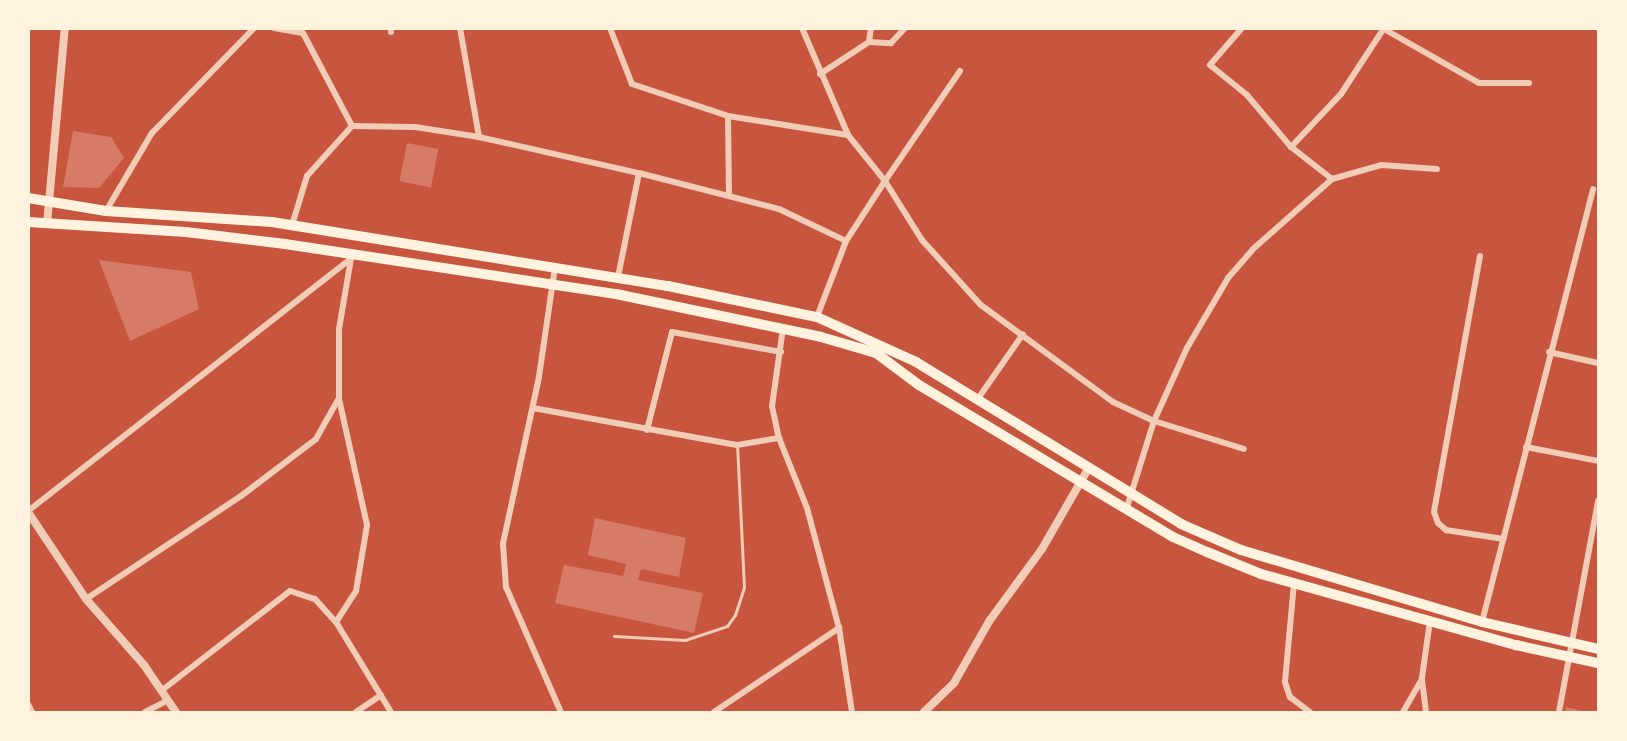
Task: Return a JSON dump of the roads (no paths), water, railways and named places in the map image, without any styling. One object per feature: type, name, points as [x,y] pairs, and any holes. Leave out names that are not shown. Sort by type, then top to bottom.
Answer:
[{"type":"main road","points":[[28,198],[106,211],[292,225],[484,259],[618,277],[817,317],[916,362],[1181,524],[1241,550],[1482,622],[1599,649]]},
{"type":"main road","points":[[28,222],[186,232],[553,283],[783,328],[876,353],[919,385],[1127,507],[1173,537],[1261,574],[1599,663]]},
{"type":"street","points":[[47,224],[65,28]]},
{"type":"street","points":[[106,211],[152,133],[254,28]]},
{"type":"street","points":[[274,28],[303,33],[352,126]]},
{"type":"street","points":[[459,28],[479,137]]},
{"type":"street","points":[[610,28],[632,84],[728,116],[848,135]]},
{"type":"street","points":[[802,28],[848,135],[885,182],[922,240],[948,272],[981,305],[1113,402],[1154,421],[1244,449]]},
{"type":"street","points":[[869,42],[871,28]]},
{"type":"street","points":[[820,74],[869,42],[891,43],[905,28]]},
{"type":"street","points":[[1242,28],[1210,66],[1246,95],[1291,147],[1332,179]]},
{"type":"street","points":[[1291,147],[1341,94],[1384,29],[1479,83],[1529,83]]},
{"type":"street","points":[[817,317],[846,241],[960,71]]},
{"type":"street","points":[[728,116],[729,196]]},
{"type":"street","points":[[292,225],[307,176],[352,126],[415,127],[479,137],[639,173],[779,209],[846,241]]},
{"type":"street","points":[[1127,507],[1154,421],[1187,348],[1228,278],[1278,222],[1332,179],[1381,165],[1437,169]]},
{"type":"street","points":[[618,277],[639,173]]},
{"type":"street","points":[[1482,622],[1549,352],[1593,189]]},
{"type":"street","points":[[1480,256],[1434,512],[1438,523],[1446,530],[1503,539]]},
{"type":"street","points":[[336,622],[356,591],[368,525],[339,398],[339,329],[353,257]]},
{"type":"street","points":[[176,712],[144,665],[86,599],[28,512],[353,257]]},
{"type":"street","points":[[555,267],[533,408],[503,544],[506,587],[561,712]]},
{"type":"street","points":[[783,328],[772,406],[779,438],[807,508],[839,628],[852,712]]},
{"type":"street","points":[[647,430],[668,337],[672,332],[781,352]]},
{"type":"street","points":[[977,401],[1023,334]]},
{"type":"street","points":[[1549,352],[1599,363]]},
{"type":"street","points":[[86,599],[241,496],[316,439],[339,398]]},
{"type":"street","points":[[533,408],[737,445],[779,438]]},
{"type":"street","points":[[1526,447],[1599,461]]},
{"type":"street","points":[[924,712],[954,683],[990,620],[1042,549],[1088,469]]},
{"type":"street","points":[[1559,712],[1599,501]]},
{"type":"street","points":[[1589,551],[1599,552]]},
{"type":"street","points":[[1294,583],[1285,682],[1290,698],[1310,712]]},
{"type":"street","points":[[161,691],[290,591],[315,599],[336,622],[391,712]]},
{"type":"street","points":[[1425,712],[1422,678],[1430,620]]},
{"type":"street","points":[[714,712],[839,628]]},
{"type":"street","points":[[1403,712],[1422,678]]},
{"type":"street","points":[[356,712],[381,695]]},
{"type":"street","points":[[145,712],[167,700]]},
{"type":"street","points":[[28,705],[32,712]]},
{"type":"lane","points":[[614,636],[685,640],[727,626],[735,615],[744,587],[737,445]]}]
